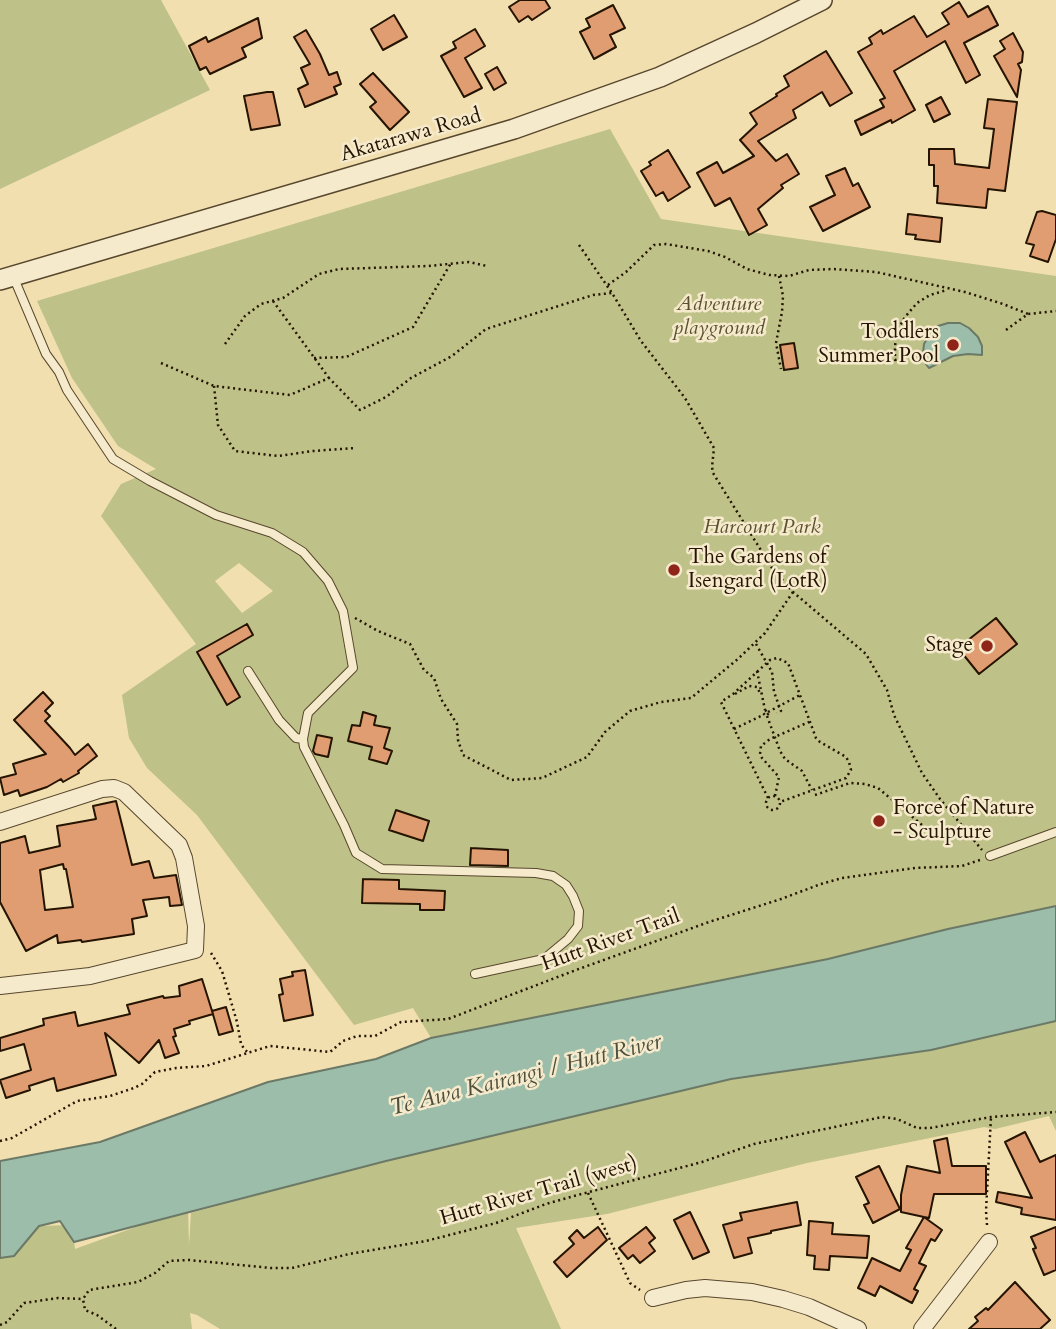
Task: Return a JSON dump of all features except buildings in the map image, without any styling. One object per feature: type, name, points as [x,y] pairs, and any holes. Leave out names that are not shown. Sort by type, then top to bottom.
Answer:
[{"type":"street","name":"Akatarawa Road","points":[[6,278],[514,129],[660,77],[822,0]]},
{"type":"street","points":[[0,822],[102,789],[114,788],[124,792],[181,850],[196,926],[195,950],[90,976],[0,986]]},
{"type":"street","points":[[922,1329],[989,1242]]},
{"type":"street","points":[[653,1298],[705,1288],[752,1292],[783,1298],[858,1329]]},
{"type":"lane","points":[[6,278],[67,390],[113,459],[216,515],[272,533],[303,552],[328,581],[343,611],[352,668],[308,713],[303,739],[304,747],[356,853],[382,869],[536,873],[553,876],[566,885],[579,911],[578,926],[568,939],[544,959],[475,974]]},
{"type":"lane","points":[[248,671],[279,720],[296,738],[303,739]]},
{"type":"lane","points":[[990,856],[1056,832]]},
{"type":"path","points":[[607,286],[654,245],[666,244],[708,251],[747,269],[769,275],[789,276],[809,270],[833,269],[876,272],[965,292],[1028,314],[1056,311]]},
{"type":"path","points":[[579,245],[641,341],[685,398],[714,448],[713,473],[772,568],[793,592],[866,654],[887,690],[894,715],[922,773],[979,847],[990,856]]},
{"type":"path","points":[[225,344],[245,316],[261,304],[283,299],[319,274],[339,269],[469,262],[487,266]]},
{"type":"path","points":[[314,358],[346,357],[413,327],[450,264]]},
{"type":"path","points":[[779,276],[782,304],[776,343],[781,369]]},
{"type":"path","points":[[902,359],[895,360],[896,333],[905,317],[917,303],[930,295],[950,289]]},
{"type":"path","points":[[273,301],[329,378],[360,410],[452,356],[486,328],[593,295],[612,293]]},
{"type":"path","points":[[1006,330],[1028,314]]},
{"type":"path","points":[[161,363],[214,386],[290,395],[329,378]]},
{"type":"path","points":[[214,386],[218,425],[235,450],[278,457],[355,448]]},
{"type":"path","points":[[343,611],[410,645],[424,670],[434,678],[441,699],[457,724],[457,740],[463,755],[512,780],[542,778],[587,757],[605,732],[630,711],[662,702],[691,698],[765,634],[793,592]]},
{"type":"path","points":[[755,642],[772,671],[774,692],[780,711],[777,713]]},
{"type":"path","points":[[775,796],[780,802],[779,808],[771,810],[766,806],[768,799],[721,702],[777,657],[788,663],[816,738],[846,757],[851,770],[848,776],[780,802]]},
{"type":"path","points":[[757,671],[760,693],[774,737],[783,756],[802,771],[812,790]]},
{"type":"path","points":[[733,694],[749,686],[757,687],[760,693]]},
{"type":"path","points":[[734,729],[800,695]]},
{"type":"path","points":[[775,796],[779,777],[762,758],[760,750],[763,744],[774,737],[809,722]]},
{"type":"path","points":[[815,795],[850,783],[865,784],[878,789],[934,835],[948,837],[964,827]]},
{"type":"path","points":[[828,785],[829,790]]},
{"type":"path","points":[[768,799],[775,796]]},
{"type":"path","name":"Hutt River Trail","points":[[0,1141],[12,1138],[77,1101],[110,1096],[134,1088],[155,1072],[206,1066],[270,1046],[330,1052],[343,1041],[375,1036],[401,1021],[448,1019],[576,970],[821,884],[842,878],[915,868],[962,866],[990,856]]},
{"type":"path","points":[[195,950],[208,951],[222,971],[241,1044],[249,1053]]},
{"type":"path","name":"Hutt River Trail (west)","points":[[83,1299],[89,1290],[138,1282],[169,1261],[189,1260],[292,1268],[349,1254],[426,1241],[496,1223],[546,1204],[702,1162],[754,1144],[882,1117],[897,1119],[917,1128],[930,1128],[991,1117],[1056,1112]]},
{"type":"path","points":[[989,1242],[986,1211],[991,1117]]},
{"type":"path","points":[[588,1193],[630,1283],[653,1298]]},
{"type":"path","points":[[0,1325],[7,1322],[24,1303],[58,1298],[83,1299],[85,1310],[116,1329]]},
{"type":"green space","points":[[0,0],[161,0],[210,90],[0,189]]},
{"type":"green space","name":"Harcourt Park","points":[[610,129],[661,219],[1056,276],[1056,906],[828,959],[431,1038],[413,1008],[354,1025],[197,815],[147,768],[129,738],[122,695],[196,644],[101,516],[121,484],[156,469],[118,446],[72,378],[37,301]],"holes":[[[239,563],[273,591],[242,613],[215,581]]]},
{"type":"green space","points":[[1056,1002],[1056,1131],[1049,1116],[995,1129],[984,1127],[807,1163],[607,1214],[516,1228],[561,1329],[220,1329],[190,1313],[192,1329],[0,1329],[0,1258],[14,1256],[39,1226],[72,1225],[75,1249],[188,1208],[189,1246],[191,1213],[596,1104]]},
{"type":"water","name":"Toddlers Summer Pool","points":[[960,323],[969,328],[978,337],[982,355],[953,356],[929,368],[925,363],[924,344],[938,326]]},
{"type":"water","name":"Te Awa Kairangi / Hutt River","points":[[1056,906],[1056,1021],[931,1050],[731,1079],[386,1161],[74,1242],[60,1221],[39,1226],[14,1256],[0,1258],[0,1161],[100,1142],[268,1082],[376,1059],[431,1038],[828,959]]},
{"type":"place","name":"Toddlers Summer Pool","points":[[953,345]]},
{"type":"place","name":"The Gardens of Isengard (LotR)","points":[[674,570]]},
{"type":"place","name":"Stage","points":[[987,646]]},
{"type":"place","name":"Force of Nature - Sculpture","points":[[879,821]]},
{"type":"park label","name":"Adventure playground","points":[[719,317]]}]
